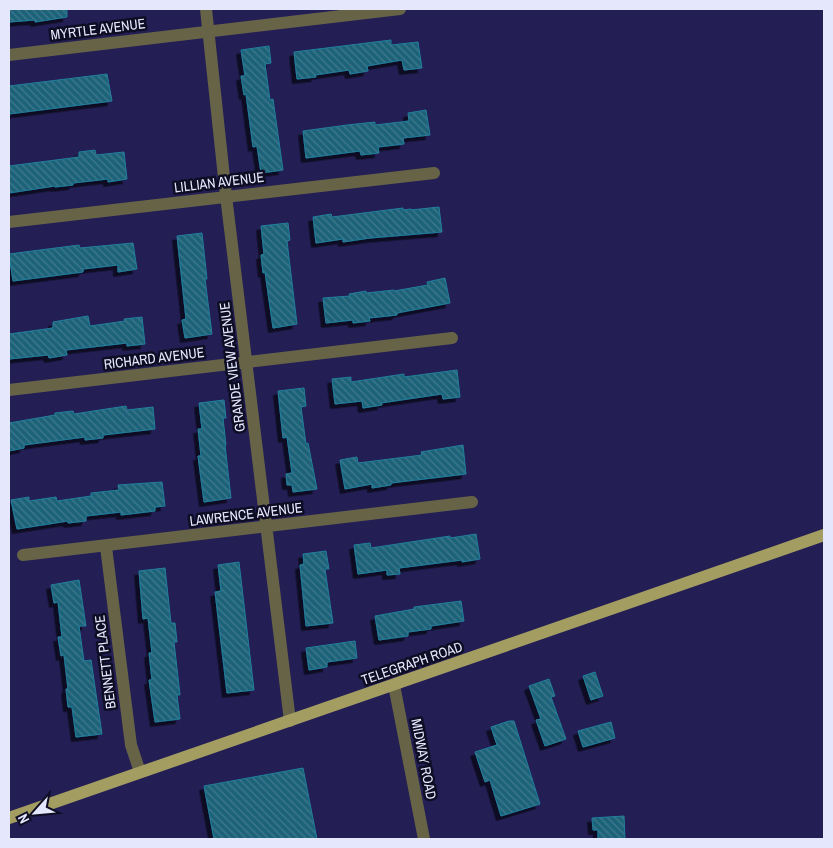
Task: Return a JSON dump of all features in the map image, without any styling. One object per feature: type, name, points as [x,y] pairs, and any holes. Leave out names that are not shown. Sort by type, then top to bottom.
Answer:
[{"type":"main road","name":"TELEGRAPH ROAD","points":[[9,818],[824,535]]},
{"type":"street","name":"GRANDE VIEW AVENUE","points":[[206,9],[226,196],[290,721]]},
{"type":"street","name":"MYRTLE AVENUE","points":[[9,55],[400,9]]},
{"type":"street","name":"LILLIAN AVENUE","points":[[9,222],[434,173]]},
{"type":"street","name":"RICHARD AVENUE","points":[[9,390],[452,338]]},
{"type":"street","name":"LAWRENCE AVENUE","points":[[23,555],[106,547],[472,502]]},
{"type":"street","name":"BENNETT PLACE","points":[[106,547],[130,745],[140,772]]},
{"type":"street","name":"MIDWAY ROAD","points":[[394,685],[424,839]]},
{"type":"building","points":[[9,9],[67,9],[67,17],[35,22],[35,20],[9,22]]},
{"type":"building","points":[[391,40],[391,45],[418,42],[422,68],[404,70],[402,60],[367,66],[368,71],[350,74],[349,70],[297,79],[294,52]]},
{"type":"building","points":[[269,46],[271,63],[265,64],[270,100],[273,99],[283,170],[261,173],[257,146],[253,147],[246,94],[244,95],[241,76],[245,76],[241,50]]},
{"type":"building","points":[[107,74],[112,101],[9,114],[9,86]]},
{"type":"building","points":[[426,110],[430,135],[403,138],[404,144],[378,147],[379,153],[361,155],[360,151],[306,158],[303,131],[375,122],[375,125],[409,121],[408,113]]},
{"type":"building","points":[[95,150],[96,155],[124,152],[127,179],[108,182],[108,179],[73,183],[73,185],[9,193],[9,166],[79,157],[79,152]]},
{"type":"building","points":[[439,207],[442,232],[343,242],[343,239],[316,243],[313,217],[331,214],[332,217],[403,208],[403,210],[411,210]]},
{"type":"building","points":[[288,223],[290,240],[287,241],[297,324],[273,328],[265,272],[263,273],[261,255],[264,254],[261,226]]},
{"type":"building","points":[[202,233],[207,279],[205,279],[212,334],[185,338],[182,320],[186,319],[177,236]]},
{"type":"building","points":[[133,243],[137,269],[118,272],[118,265],[83,269],[83,272],[13,281],[9,254],[79,245],[80,248]]},
{"type":"building","points":[[445,278],[450,303],[397,313],[397,315],[369,318],[370,321],[353,323],[353,320],[326,323],[323,298],[350,296],[349,294],[366,291],[366,293],[394,291],[428,285],[427,282]]},
{"type":"building","points":[[88,316],[90,326],[142,317],[145,344],[127,346],[127,343],[66,350],[67,355],[49,358],[48,355],[9,359],[9,334],[53,328],[53,322]]},
{"type":"building","points":[[457,370],[460,397],[443,399],[442,394],[381,403],[382,405],[363,408],[362,401],[335,404],[332,379],[351,377],[351,382],[404,374],[404,377]]},
{"type":"building","points":[[304,388],[306,406],[301,407],[306,444],[308,443],[317,489],[293,492],[292,485],[287,485],[286,474],[292,473],[287,437],[283,438],[278,391]]},
{"type":"building","points":[[224,400],[226,418],[223,418],[231,498],[204,502],[198,456],[201,456],[198,429],[202,429],[199,403]]},
{"type":"building","points":[[126,406],[127,410],[153,407],[155,429],[103,435],[103,438],[85,440],[85,437],[24,445],[24,448],[9,451],[9,423],[55,415],[55,413],[73,411],[74,414]]},
{"type":"building","points":[[463,445],[466,474],[391,483],[391,485],[372,488],[372,484],[345,489],[340,460],[357,457],[358,463],[422,455],[421,452]]},
{"type":"building","points":[[162,482],[165,506],[155,507],[155,511],[121,515],[121,512],[86,516],[86,521],[68,523],[68,521],[17,529],[11,500],[29,497],[29,501],[56,497],[57,501],[91,496],[91,493],[119,490],[118,485]]},
{"type":"building","points":[[476,534],[480,559],[399,568],[400,574],[387,575],[387,570],[358,574],[354,545],[370,543],[371,548]]},
{"type":"building","points":[[326,551],[329,569],[325,569],[333,623],[306,626],[300,565],[304,564],[303,554]]},
{"type":"building","points":[[239,562],[254,690],[227,693],[215,592],[221,591],[218,565]]},
{"type":"building","points":[[165,568],[171,623],[175,623],[177,642],[174,642],[180,695],[177,695],[180,719],[155,722],[149,680],[152,680],[149,653],[152,653],[148,618],[143,619],[139,571]]},
{"type":"building","points":[[79,580],[86,626],[79,626],[84,661],[91,660],[102,734],[76,737],[72,707],[68,707],[64,655],[61,656],[58,637],[62,637],[58,602],[54,603],[51,585]]},
{"type":"building","points":[[461,601],[464,621],[408,632],[408,636],[379,640],[375,616],[414,609],[414,607]]},
{"type":"building","points":[[355,641],[357,658],[327,662],[327,667],[309,670],[306,648]]},
{"type":"building","points":[[595,672],[603,696],[591,700],[583,676]]},
{"type":"building","points":[[549,679],[555,696],[551,697],[566,739],[545,746],[536,720],[541,719],[529,686]]},
{"type":"building","points":[[514,721],[540,804],[501,816],[490,780],[485,782],[475,752],[497,745],[491,727]]},
{"type":"building","points":[[611,722],[615,738],[583,747],[578,731]]},
{"type":"building","points":[[303,768],[317,839],[214,839],[204,786]]},
{"type":"building","points":[[624,816],[625,839],[598,839],[598,830],[593,830],[592,818]]}]
